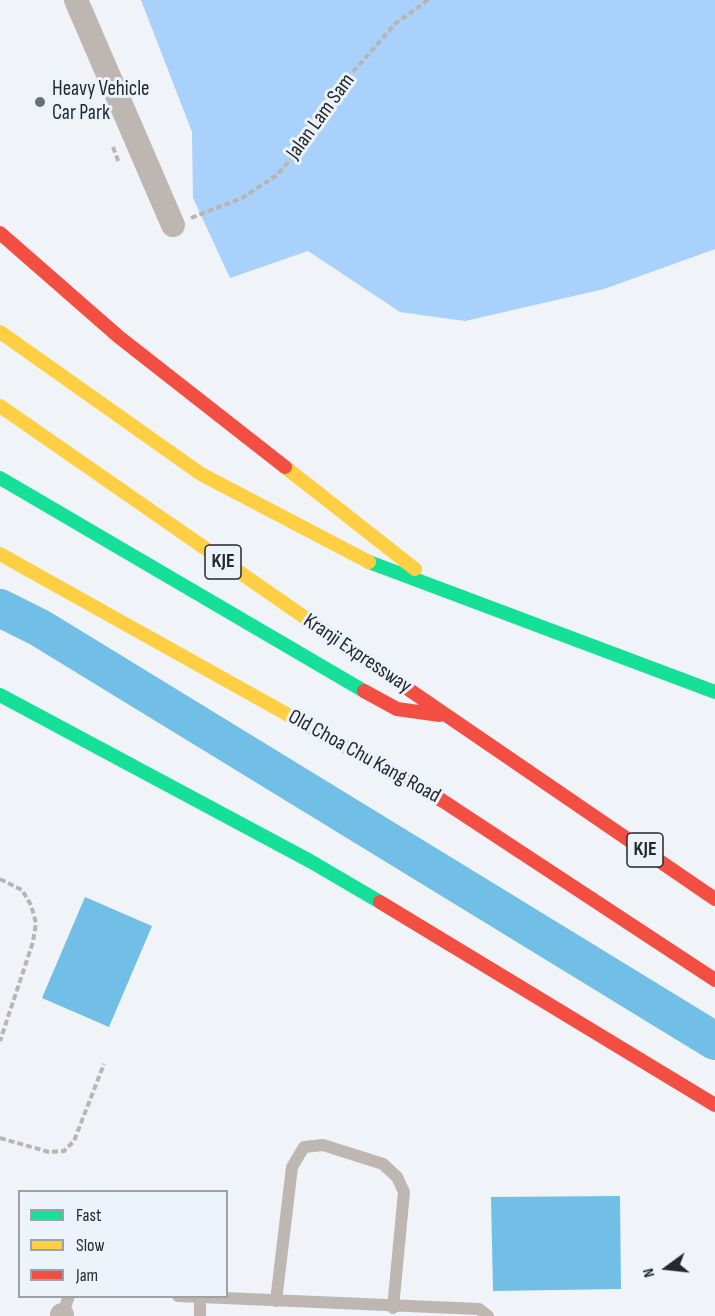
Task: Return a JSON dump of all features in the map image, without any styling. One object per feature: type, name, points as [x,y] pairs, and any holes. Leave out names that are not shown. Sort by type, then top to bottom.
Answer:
[{"type":"main road","points":[[0,233],[119,337],[445,592]]},
{"type":"main road","points":[[0,333],[201,474],[367,561],[715,692]]},
{"type":"main road","name":"Kranji Expressway","points":[[0,406],[715,899]]},
{"type":"main road","points":[[0,478],[389,705],[412,712],[448,716]]},
{"type":"main road","name":"Old Choa Chu Kang Road","points":[[0,554],[443,801],[715,980]]},
{"type":"main road","points":[[0,695],[310,861],[583,1023],[715,1106]]},
{"type":"street","points":[[76,0],[173,225]]},
{"type":"lane","points":[[276,1301],[292,1167],[304,1147],[323,1144],[383,1164],[397,1177],[404,1192],[393,1308]]},
{"type":"lane","points":[[193,1298],[479,1310],[488,1316]]},
{"type":"lane","points":[[200,1299],[200,1316]]},
{"type":"path","name":"Jalan Lam Sam","points":[[200,214],[242,198],[277,175],[306,141],[339,88],[395,24],[428,0]]},
{"type":"path","points":[[0,879],[22,891],[31,906],[36,923],[33,942],[0,1041]]},
{"type":"path","points":[[0,1138],[50,1152],[64,1151],[74,1141],[104,1064]]},
{"type":"shaded area","points":[[141,0],[715,0],[715,249],[604,289],[465,321],[400,312],[308,251],[230,278],[193,198],[192,132]]},
{"type":"shaded area","points":[[85,897],[152,926],[109,1027],[42,998]]},
{"type":"shaded area","points":[[620,1196],[621,1289],[493,1291],[491,1197]]},
{"type":"waterway","points":[[0,608],[40,628],[715,1041]]},
{"type":"traffic: fast","points":[[0,478],[364,691]]},
{"type":"traffic: fast","points":[[369,562],[715,692]]},
{"type":"traffic: fast","points":[[0,695],[310,861],[380,902]]},
{"type":"traffic: slow","points":[[0,332],[201,474],[369,562]]},
{"type":"traffic: slow","points":[[0,406],[392,678]]},
{"type":"traffic: slow","points":[[285,467],[415,569]]},
{"type":"traffic: slow","points":[[0,554],[394,774]]},
{"type":"traffic: jam","points":[[0,233],[119,337],[285,467]]},
{"type":"traffic: jam","points":[[392,678],[715,899]]},
{"type":"traffic: jam","points":[[364,691],[397,709],[440,715]]},
{"type":"traffic: jam","points":[[394,774],[443,801],[715,980]]},
{"type":"traffic: jam","points":[[380,902],[715,1105]]},
{"type":"place","name":"Heavy Vehicle Car Park","points":[[40,102]]}]
